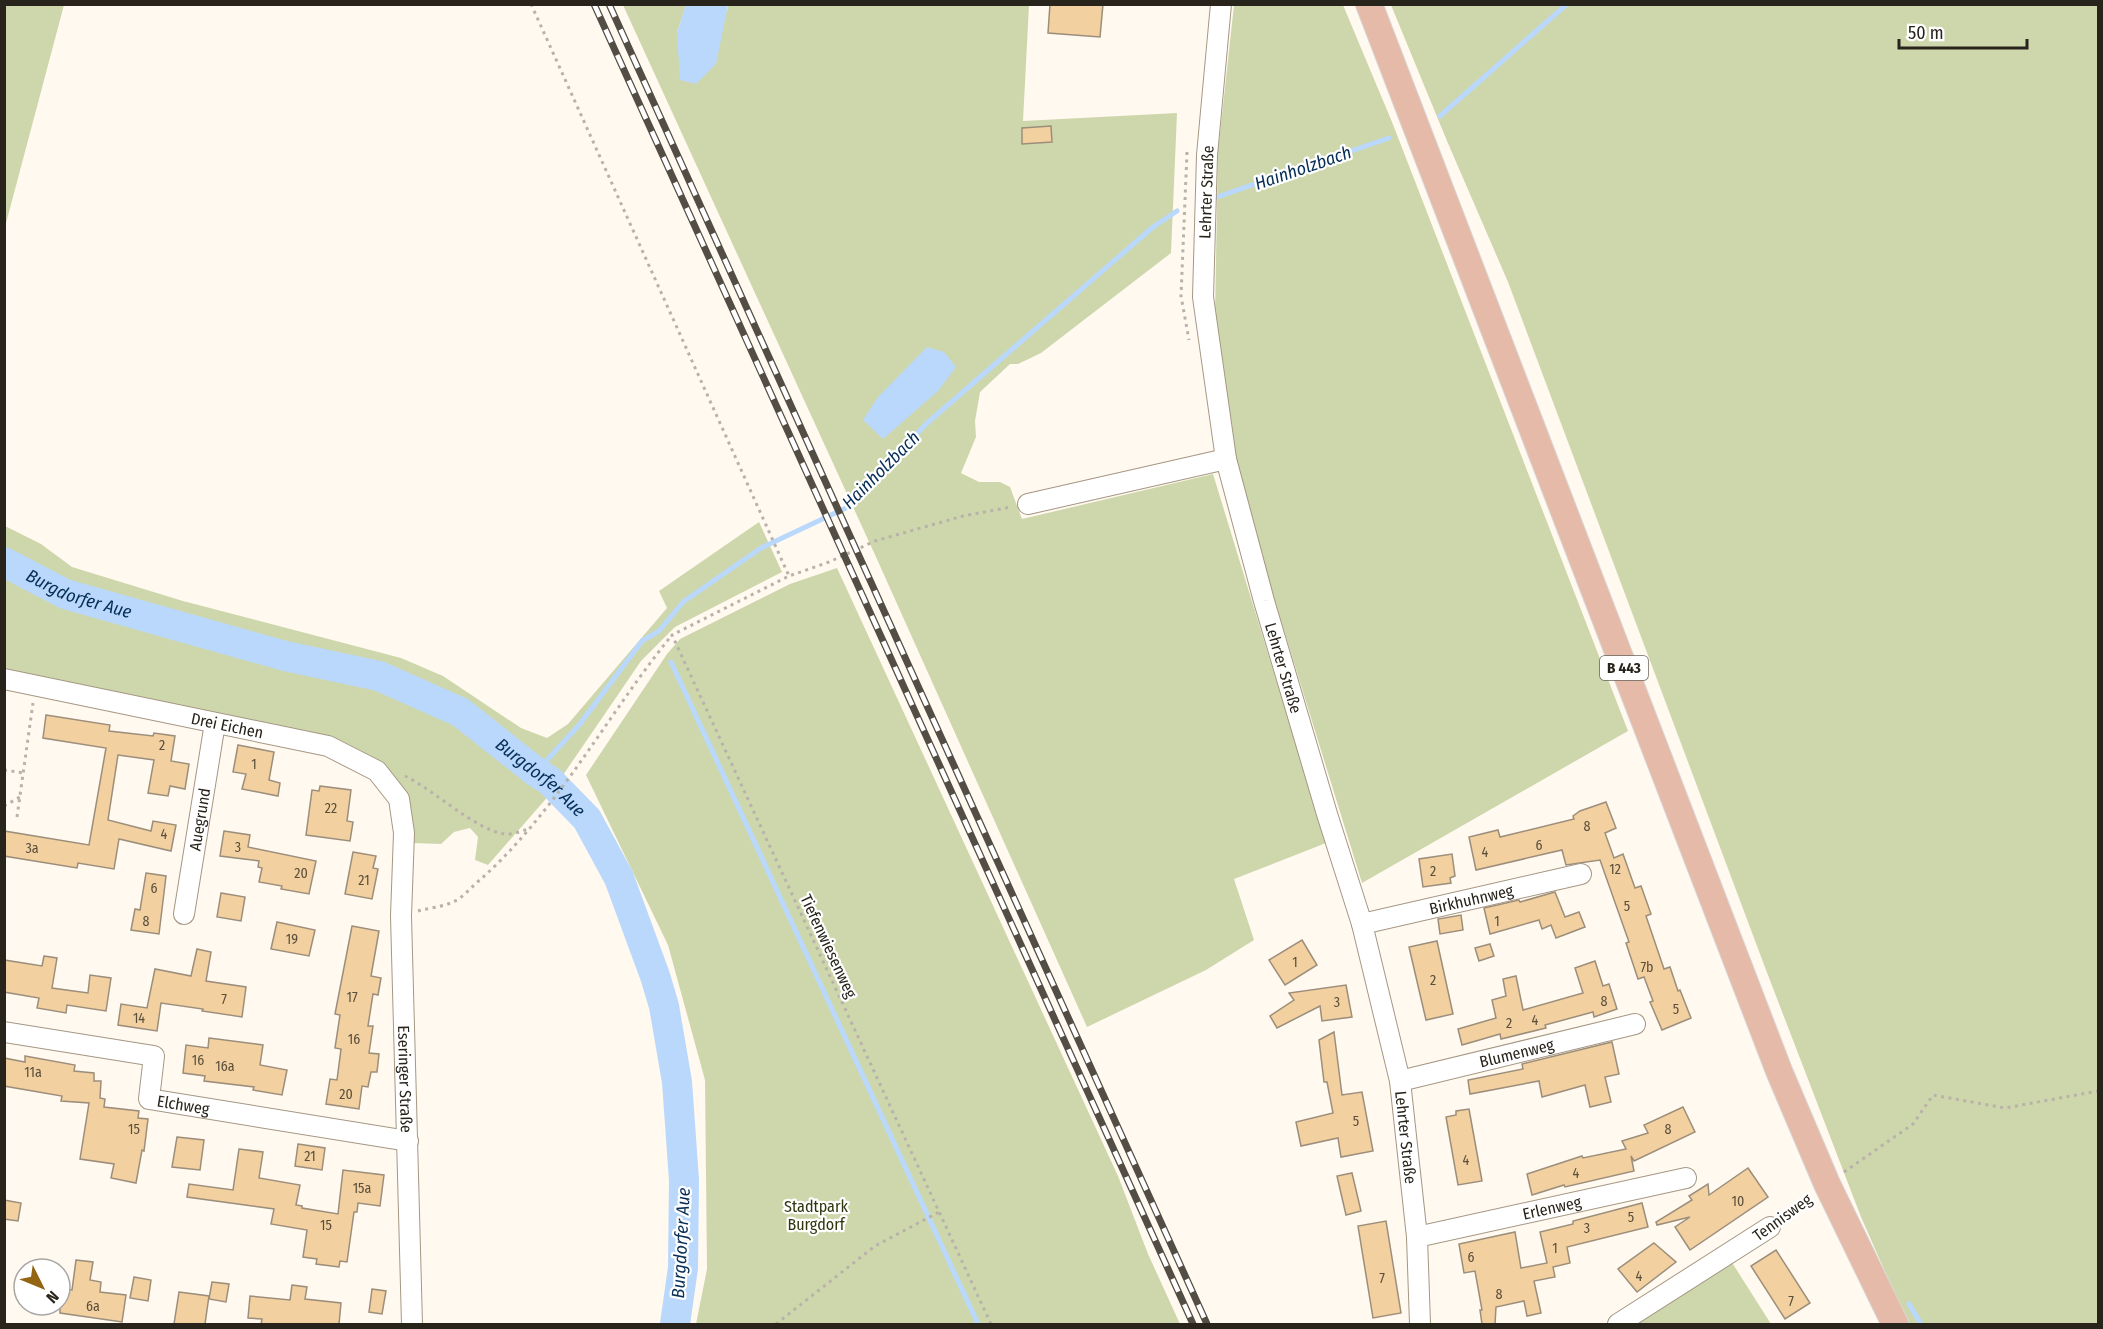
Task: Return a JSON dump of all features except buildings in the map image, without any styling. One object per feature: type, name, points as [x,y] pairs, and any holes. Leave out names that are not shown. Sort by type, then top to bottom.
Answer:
[{"type":"main road","name":"B 443","points":[[1369,4],[1775,1060],[1827,1184],[1895,1324]]},
{"type":"street","name":"Lehrter Straße","points":[[1221,4],[1207,154],[1203,297],[1226,459],[1264,601],[1362,924],[1400,1081],[1417,1237],[1420,1324]]},
{"type":"street","points":[[1028,504],[1226,459]]},
{"type":"street","name":"Drei Eichen","points":[[4,679],[328,746],[377,771],[399,799],[404,833]]},
{"type":"street","name":"Auegrund","points":[[184,914],[215,723]]},
{"type":"street","name":"Eseringer Straße","points":[[404,833],[401,916],[412,1324]]},
{"type":"street","name":"Birkhuhnweg","points":[[1362,924],[1581,874]]},
{"type":"street","name":"Blumenweg","points":[[1400,1081],[1635,1024]]},
{"type":"street","name":"Elchweg","points":[[4,1032],[154,1056],[149,1099],[408,1141]]},
{"type":"street","name":"Erlenweg","points":[[1417,1237],[1686,1178]]},
{"type":"street","name":"Tennisweg","points":[[1618,1324],[1770,1227]]},
{"type":"path","points":[[531,4],[789,576]]},
{"type":"path","points":[[401,916],[454,902],[493,867],[545,809],[644,670],[672,635],[789,576],[829,562],[875,541],[963,516],[1028,504]]},
{"type":"path","name":"Tiefenwiesenweg","points":[[672,635],[991,1324]]},
{"type":"path","points":[[17,817],[36,684]]},
{"type":"path","points":[[4,770],[24,773]]},
{"type":"path","points":[[377,771],[401,774],[421,784],[489,830],[508,835],[528,829]]},
{"type":"path","points":[[4,806],[20,797]]},
{"type":"path","name":"Tennisweg","points":[[1770,1227],[1913,1124],[1933,1095],[2005,1108],[2098,1091]]},
{"type":"path","points":[[776,1324],[875,1246],[939,1212]]},
{"type":"green space","points":[[4,5],[64,5],[5,227]]},
{"type":"green space","points":[[623,5],[686,5],[677,33],[727,11],[728,5],[1029,5],[1023,121],[1177,113],[1171,253],[1041,353],[1018,364],[1010,364],[980,392],[975,421],[976,437],[961,473],[979,482],[1000,482],[1010,487],[1022,519],[1213,474],[1326,843],[1234,879],[1254,940],[1206,970],[1087,1027],[876,557]]},
{"type":"green space","points":[[1234,5],[1343,5],[1392,122],[1628,731],[1362,883],[1274,598],[1234,456],[1215,314],[1218,152]]},
{"type":"green space","points":[[1391,5],[2098,5],[2098,1324],[1908,1324],[1861,1217],[1766,970],[1508,282]]},
{"type":"green space","points":[[759,522],[782,572],[675,627],[641,661],[561,778],[466,708],[440,693],[384,671],[68,588],[4,554],[5,526],[41,544],[72,567],[183,601],[401,658],[443,676],[521,728],[547,738],[568,724],[667,608],[659,591]]},
{"type":"green space","name":"Stadtpark Burgdorf","points":[[837,568],[1118,1176],[1148,1254],[1180,1324],[696,1324],[707,1269],[705,1080],[668,945],[586,775],[667,654],[680,639],[790,584]]},
{"type":"green space","points":[[4,572],[39,591],[95,615],[201,646],[392,690],[466,729],[551,793],[488,865],[475,860],[478,837],[470,828],[454,832],[441,844],[413,843],[406,794],[382,762],[344,742],[5,674]]},
{"type":"green space","points":[[1731,1261],[1771,1324],[1637,1324]]},
{"type":"water","points":[[686,4],[728,5],[716,64],[696,84],[680,80],[677,33]]},
{"type":"water","points":[[927,347],[944,352],[956,367],[938,391],[883,439],[863,420],[878,397]]},
{"type":"waterway","name":"Hainholzbach","points":[[1440,116],[1567,4]]},
{"type":"waterway","name":"Hainholzbach","points":[[1217,197],[1389,138]]},
{"type":"waterway","name":"Hainholzbach","points":[[536,772],[579,725],[642,641],[659,631],[683,602],[761,548],[848,507],[926,424],[1153,227],[1177,211]]},
{"type":"waterway","name":"Burgdorfer Aue","points":[[4,562],[65,594],[285,656],[379,676],[460,712],[550,781],[587,819],[619,878],[664,1006],[677,1082],[684,1180],[683,1268],[675,1324]]},
{"type":"waterway","points":[[671,662],[978,1324]]},
{"type":"waterway","points":[[1909,1304],[1921,1324]]},
{"type":"railway","points":[[594,4],[1193,1324]]},
{"type":"railway","points":[[609,4],[1207,1324]]}]
